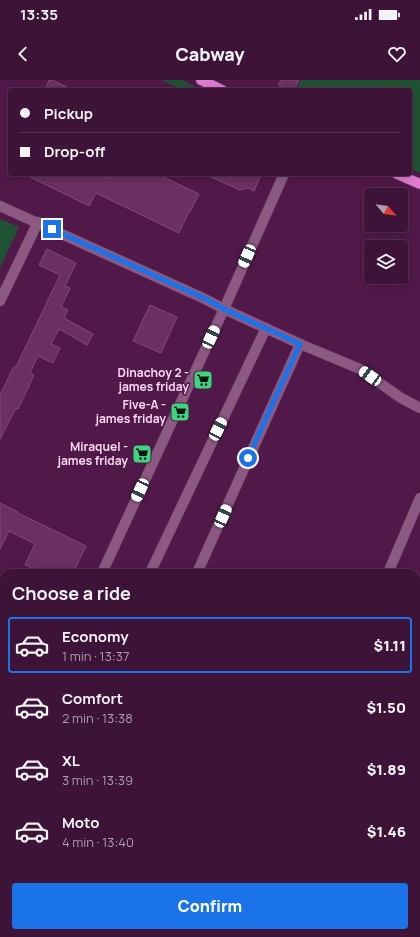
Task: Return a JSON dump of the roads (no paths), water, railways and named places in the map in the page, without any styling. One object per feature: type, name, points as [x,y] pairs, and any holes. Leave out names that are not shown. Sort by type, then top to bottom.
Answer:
[{"type":"main road","points":[[201,80],[218,88]]},
{"type":"main road","points":[[402,176],[420,184]]},
{"type":"street","points":[[104,569],[224,309],[283,176]]},
{"type":"street","points":[[0,206],[206,299],[224,309],[300,344],[360,369],[401,398],[420,408]]},
{"type":"street","points":[[0,300],[38,222]]},
{"type":"street","points":[[152,569],[266,328]]},
{"type":"street","points":[[199,569],[300,344]]},
{"type":"street","points":[[390,569],[420,498]]},
{"type":"place","name":"Dinachoy 2 - james friday","points":[[203,380]]},
{"type":"place","name":"Five-A - james friday","points":[[180,412]]},
{"type":"place","name":"Miraquel - james friday","points":[[142,454]]}]
